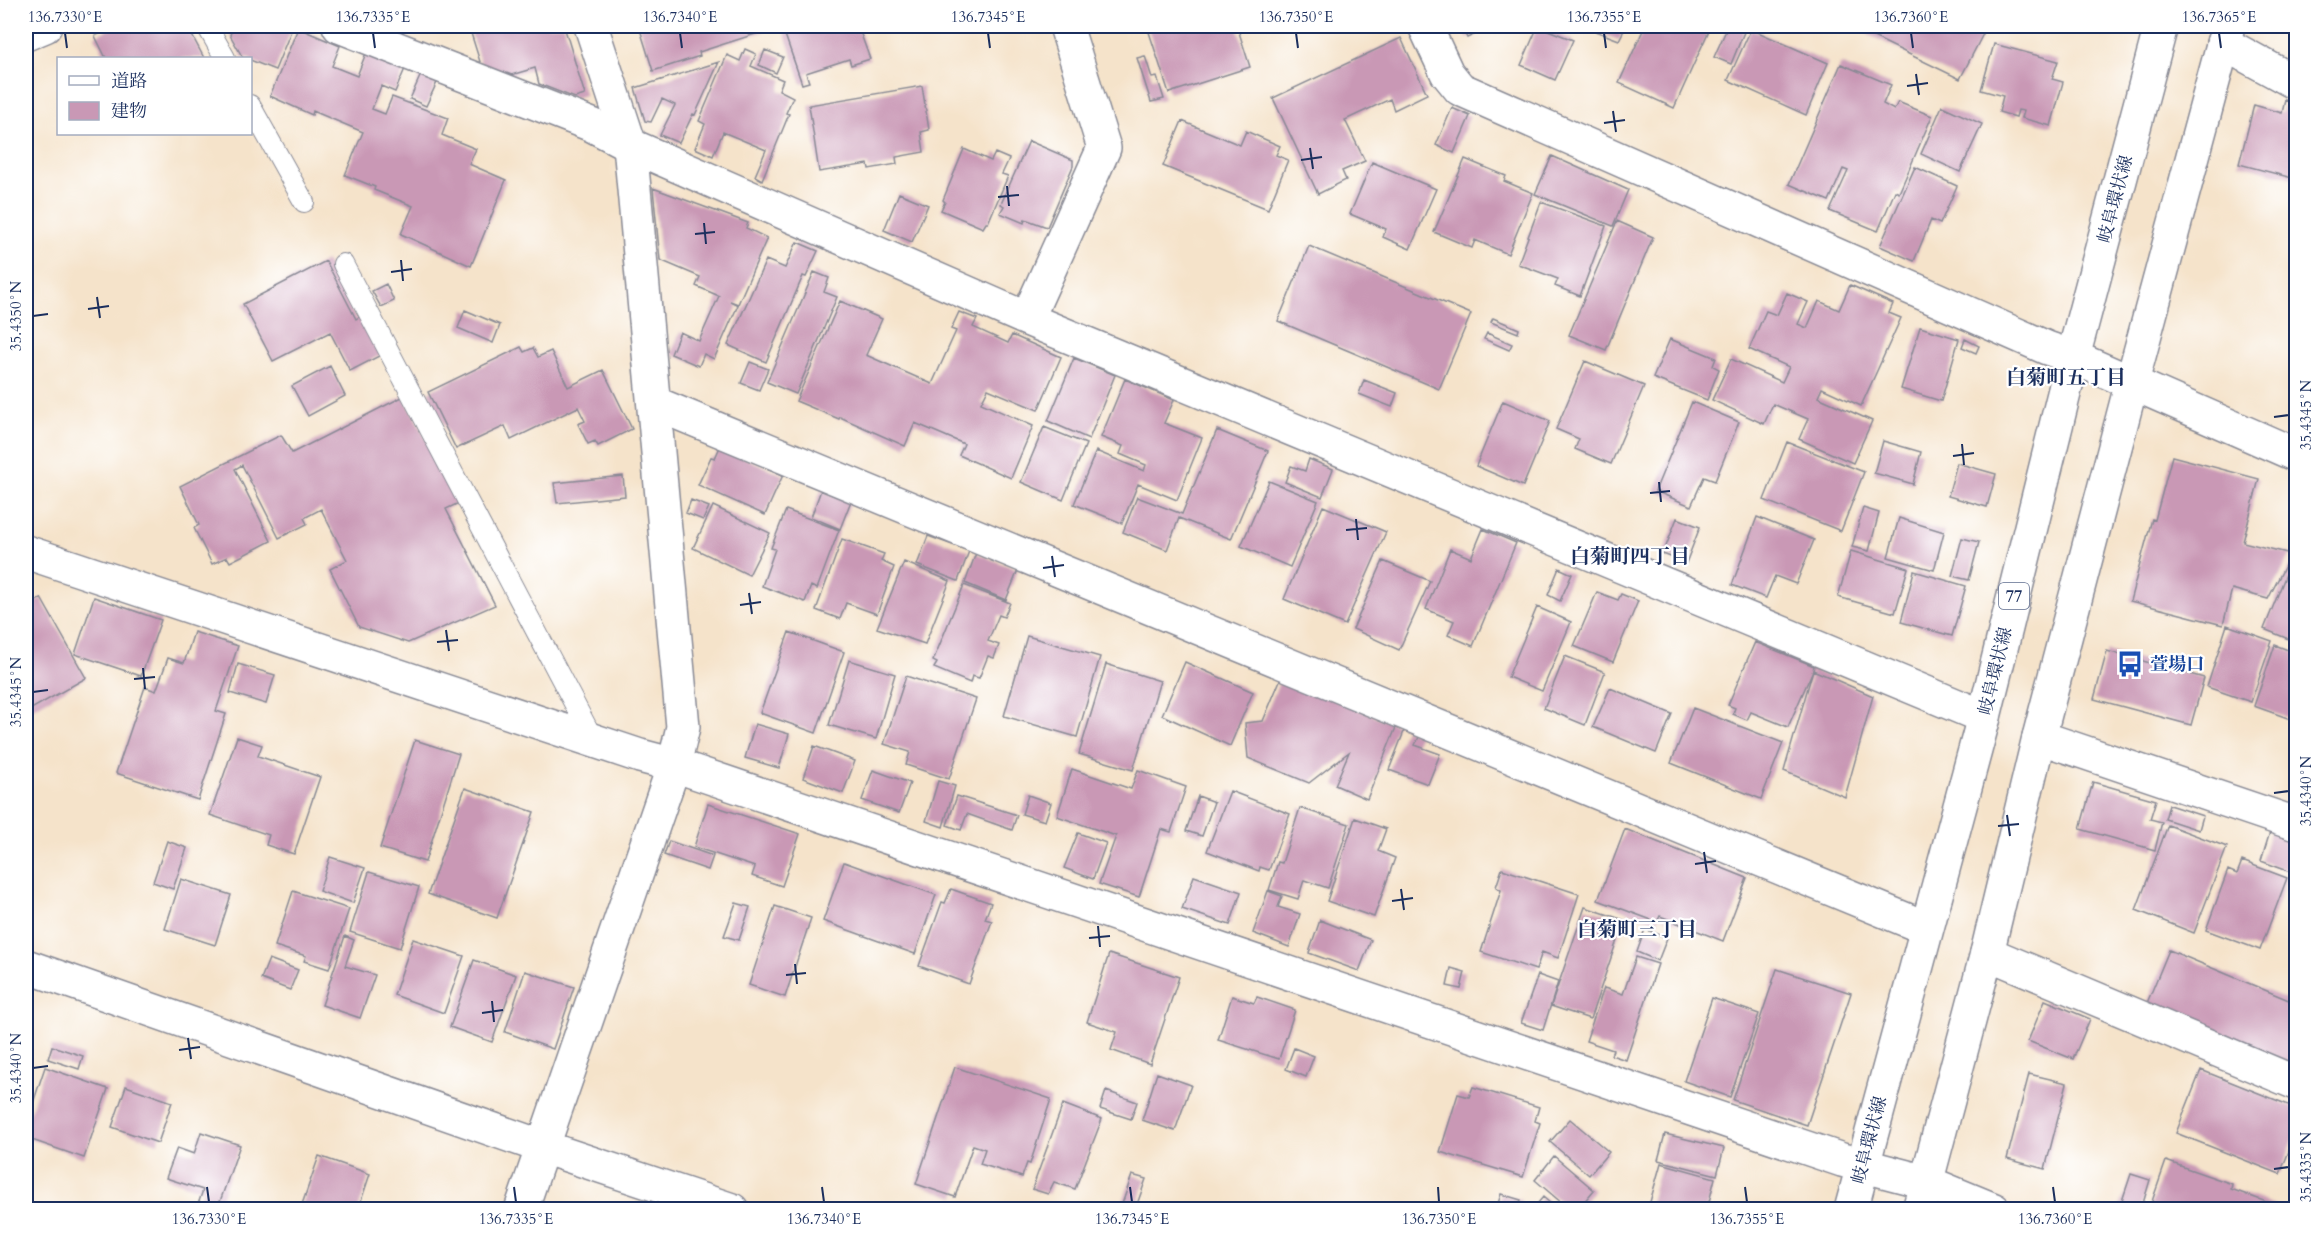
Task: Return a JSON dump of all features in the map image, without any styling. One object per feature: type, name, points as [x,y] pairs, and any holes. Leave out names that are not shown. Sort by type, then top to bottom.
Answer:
[{"type":"street","points":[[26,34],[45,26]]},
{"type":"street","points":[[339,26],[592,125],[630,145],[1027,318],[1984,717]]},
{"type":"street","points":[[521,1209],[674,765],[683,727],[630,145],[591,26]]},
{"type":"street","points":[[1027,318],[1104,148],[1066,26]]},
{"type":"street","points":[[1425,26],[1447,73],[1460,89],[2036,344],[2132,382],[2296,455]]},
{"type":"street","name":"岐阜環状線","points":[[1851,1209],[1984,717],[2073,357],[2161,26]]},
{"type":"street","points":[[1922,1196],[1987,953],[2039,737],[2226,34],[2296,82]]},
{"type":"street","points":[[654,404],[1926,928]]},
{"type":"street","points":[[26,552],[594,741],[674,765],[1862,1166],[1922,1196],[1994,1209]]},
{"type":"street","points":[[2039,737],[2296,824]]},
{"type":"street","points":[[1987,953],[2296,1083]]},
{"type":"street","points":[[26,966],[543,1147],[732,1209]]},
{"type":"lane","points":[[207,26],[224,57]]},
{"type":"lane","points":[[252,109],[304,202]]},
{"type":"lane","points":[[343,264],[594,741]]},
{"type":"building","points":[[115,26],[187,26],[203,57],[106,57],[95,36]]},
{"type":"building","points":[[233,26],[293,26],[275,70],[252,61],[252,57],[242,57],[230,35]]},
{"type":"building","points":[[483,26],[564,26],[585,95],[575,98],[539,84],[535,68],[508,76],[481,65],[470,30]]},
{"type":"building","points":[[639,26],[690,26],[691,29],[702,26],[770,26],[771,29],[699,52],[700,56],[653,71]]},
{"type":"building","points":[[782,26],[858,26],[870,59],[851,65],[849,59],[806,73],[809,82],[802,84]]},
{"type":"building","points":[[1147,26],[1237,26],[1250,67],[1169,93]]},
{"type":"building","points":[[1461,26],[1493,26],[1467,38]]},
{"type":"building","points":[[1538,26],[1573,40],[1555,80],[1521,65]]},
{"type":"building","points":[[1582,26],[1626,26],[1619,40]]},
{"type":"building","points":[[1645,26],[1711,26],[1674,108],[1619,83]]},
{"type":"building","points":[[1728,26],[1745,26],[1731,64],[1714,57]]},
{"type":"building","points":[[1851,26],[1987,26],[1960,79]]},
{"type":"building","points":[[298,28],[340,46],[332,66],[357,76],[368,48],[407,64],[395,92],[381,86],[372,109],[385,114],[392,97],[448,118],[442,135],[476,149],[469,164],[506,180],[471,266],[401,234],[413,206],[345,175],[363,132],[313,111],[312,115],[270,96]]},
{"type":"building","points":[[1751,29],[1828,63],[1806,115],[1728,80]]},
{"type":"building","points":[[1401,38],[1427,94],[1394,110],[1390,99],[1345,120],[1365,161],[1342,171],[1346,180],[1318,194],[1273,98]]},
{"type":"building","points":[[1994,44],[2058,61],[2052,79],[2063,82],[2051,126],[2022,118],[2024,111],[2018,110],[2016,117],[1999,112],[2003,96],[1981,90]]},
{"type":"building","points":[[745,49],[756,54],[751,66],[783,80],[779,90],[793,97],[786,113],[789,114],[762,180],[755,176],[766,150],[723,132],[713,156],[695,148],[705,124],[699,121],[727,55],[740,61]]},
{"type":"building","points":[[765,50],[783,57],[776,73],[759,65]]},
{"type":"building","points":[[1145,56],[1152,78],[1157,77],[1164,99],[1151,102],[1137,58]]},
{"type":"building","points":[[719,62],[695,115],[693,114],[679,143],[660,135],[675,105],[662,99],[651,122],[645,121],[635,88]]},
{"type":"building","points":[[1841,64],[1891,85],[1883,104],[1894,110],[1898,102],[1932,116],[1899,193],[1895,191],[1878,231],[1830,211],[1848,171],[1843,169],[1829,201],[1789,184]]},
{"type":"building","points":[[422,72],[438,80],[426,106],[410,99]]},
{"type":"building","points":[[922,86],[929,130],[921,132],[924,152],[896,157],[897,164],[869,169],[868,164],[819,172],[809,105]]},
{"type":"building","points":[[2285,100],[2296,106],[2296,179],[2239,164],[2254,105],[2282,113]]},
{"type":"building","points":[[1942,106],[1982,124],[1960,172],[1921,154]]},
{"type":"building","points":[[1452,108],[1470,116],[1454,153],[1436,145]]},
{"type":"building","points":[[1182,121],[1240,145],[1246,131],[1280,146],[1276,155],[1288,160],[1268,209],[1163,166]]},
{"type":"building","points":[[1029,141],[1073,160],[1073,166],[1047,227],[1025,219],[1024,223],[1000,213],[1004,206],[1001,204]]},
{"type":"building","points":[[964,149],[991,161],[995,153],[1009,159],[1002,174],[1008,176],[988,223],[983,228],[941,210]]},
{"type":"building","points":[[1552,156],[1628,190],[1613,226],[1535,194]]},
{"type":"building","points":[[1465,159],[1506,176],[1504,181],[1533,193],[1508,254],[1475,240],[1472,248],[1434,232]]},
{"type":"building","points":[[1372,162],[1436,189],[1410,249],[1383,237],[1386,229],[1350,214]]},
{"type":"building","points":[[1915,167],[1957,186],[1940,224],[1931,220],[1914,261],[1880,246]]},
{"type":"building","points":[[653,188],[748,223],[746,228],[767,238],[738,304],[730,301],[738,305],[714,359],[704,354],[699,366],[671,354],[680,332],[699,341],[719,296],[696,286],[700,277],[660,260]]},
{"type":"building","points":[[899,193],[928,205],[912,242],[884,230]]},
{"type":"building","points":[[1541,202],[1606,226],[1580,296],[1555,286],[1558,279],[1518,264]]},
{"type":"building","points":[[1617,221],[1653,237],[1606,350],[1569,335]]},
{"type":"building","points":[[797,242],[818,251],[806,277],[803,276],[766,362],[728,345],[766,260],[785,268]]},
{"type":"building","points":[[1309,246],[1471,314],[1439,389],[1278,321]]},
{"type":"building","points":[[326,261],[356,319],[362,315],[383,354],[350,371],[330,332],[273,361],[243,304]]},
{"type":"building","points":[[814,272],[829,278],[824,292],[837,297],[796,394],[767,382]]},
{"type":"building","points":[[386,284],[394,301],[381,307],[372,291]]},
{"type":"building","points":[[1850,285],[1893,304],[1889,313],[1901,318],[1861,406],[1822,388],[1818,397],[1872,421],[1853,463],[1799,439],[1808,419],[1773,404],[1764,424],[1712,400],[1731,359],[1782,382],[1789,367],[1749,349],[1766,311],[1777,315],[1787,293],[1808,302],[1798,324],[1807,328],[1819,301],[1839,310]]},
{"type":"building","points":[[840,301],[882,319],[866,355],[932,384],[956,331],[951,329],[959,312],[977,319],[973,327],[1008,343],[1012,335],[1061,357],[1038,410],[988,389],[981,403],[1033,426],[1011,478],[959,455],[964,444],[915,423],[905,446],[840,417],[839,419],[796,401]]},
{"type":"building","points":[[465,310],[500,325],[493,343],[458,328]]},
{"type":"building","points":[[1493,318],[1519,329],[1518,333],[1491,322]]},
{"type":"building","points":[[1920,327],[1959,339],[1941,401],[1901,389]]},
{"type":"building","points":[[1487,333],[1512,344],[1509,350],[1484,339]]},
{"type":"building","points":[[1670,339],[1716,358],[1713,366],[1719,369],[1707,400],[1653,378]]},
{"type":"building","points":[[1965,339],[1979,346],[1976,353],[1962,347]]},
{"type":"building","points":[[521,347],[524,352],[533,348],[538,357],[551,351],[568,387],[603,370],[632,429],[598,446],[595,441],[588,444],[578,424],[585,421],[578,407],[511,440],[505,426],[456,449],[428,392]]},
{"type":"building","points":[[1074,358],[1115,375],[1089,439],[1048,421]]},
{"type":"building","points":[[1585,361],[1644,386],[1611,464],[1575,449],[1579,439],[1556,429]]},
{"type":"building","points":[[750,362],[768,369],[759,390],[741,383]]},
{"type":"building","points":[[330,366],[345,396],[308,416],[292,386]]},
{"type":"building","points":[[1125,379],[1174,400],[1164,423],[1202,438],[1177,500],[1138,484],[1122,523],[1074,504],[1096,451],[1144,471],[1146,465],[1120,454],[1123,446],[1101,437]]},
{"type":"building","points":[[1364,380],[1397,393],[1392,407],[1359,394]]},
{"type":"building","points":[[404,396],[459,503],[446,509],[495,605],[408,643],[359,627],[330,569],[347,560],[321,509],[304,518],[307,524],[279,538],[242,465],[235,469],[271,541],[230,562],[227,557],[212,564],[194,528],[199,525],[180,486],[281,435],[292,453]]},
{"type":"building","points":[[1503,401],[1550,421],[1523,486],[1476,466]]},
{"type":"building","points":[[1692,402],[1739,422],[1715,481],[1704,477],[1691,506],[1655,491]]},
{"type":"building","points":[[1044,427],[1086,444],[1063,500],[1021,482]]},
{"type":"building","points":[[1217,430],[1268,451],[1231,539],[1179,518],[1167,550],[1123,532],[1137,497],[1182,514]]},
{"type":"building","points":[[1883,441],[1921,452],[1913,484],[1874,473]]},
{"type":"building","points":[[1787,442],[1864,472],[1841,531],[1764,500]]},
{"type":"building","points":[[720,447],[783,475],[765,515],[698,485],[711,457],[715,458]]},
{"type":"building","points":[[2172,456],[2259,479],[2243,542],[2291,554],[2268,599],[2232,589],[2223,625],[2130,601]]},
{"type":"building","points":[[1309,459],[1333,469],[1322,497],[1285,482],[1291,466],[1305,471]]},
{"type":"building","points":[[1957,463],[1996,474],[1987,507],[1948,496]]},
{"type":"building","points":[[623,476],[625,496],[557,503],[554,483]]},
{"type":"building","points":[[1269,481],[1318,501],[1290,567],[1241,546]]},
{"type":"building","points":[[821,490],[851,501],[840,529],[811,517]]},
{"type":"building","points":[[691,500],[709,507],[703,520],[686,513]]},
{"type":"building","points":[[713,506],[770,533],[749,575],[693,548]]},
{"type":"building","points":[[1323,506],[1386,532],[1345,625],[1284,599]]},
{"type":"building","points":[[1863,508],[1879,513],[1869,551],[1852,547]]},
{"type":"building","points":[[786,510],[839,530],[817,589],[811,586],[805,602],[762,586],[775,549],[771,548]]},
{"type":"building","points":[[1757,517],[1814,540],[1796,584],[1775,576],[1766,598],[1732,585]]},
{"type":"building","points":[[1677,518],[1700,527],[1686,563],[1663,554]]},
{"type":"building","points":[[1899,518],[1944,532],[1934,570],[1888,557]]},
{"type":"building","points":[[1483,529],[1516,543],[1473,646],[1448,635],[1454,621],[1426,609],[1450,549],[1471,558]]},
{"type":"building","points":[[928,536],[969,551],[958,581],[917,565]]},
{"type":"building","points":[[1962,538],[1979,542],[1969,580],[1952,576]]},
{"type":"building","points":[[842,539],[884,554],[881,561],[894,567],[877,614],[846,603],[840,619],[816,610]]},
{"type":"building","points":[[1851,551],[1908,568],[1895,613],[1838,597]]},
{"type":"building","points":[[976,553],[1018,570],[1006,600],[965,583]]},
{"type":"building","points":[[1383,561],[1430,581],[1399,650],[1353,629]]},
{"type":"building","points":[[904,562],[950,581],[925,644],[877,628]]},
{"type":"building","points":[[2289,567],[2296,570],[2296,642],[2264,629]]},
{"type":"building","points":[[1559,568],[1572,574],[1560,601],[1548,595]]},
{"type":"building","points":[[1914,571],[1966,586],[1952,636],[1901,622]]},
{"type":"building","points":[[964,585],[1010,603],[1004,617],[999,615],[988,641],[999,645],[994,658],[988,656],[979,678],[972,676],[970,683],[934,668],[937,663],[933,661]]},
{"type":"building","points":[[1597,592],[1618,600],[1621,594],[1638,601],[1613,662],[1574,646]]},
{"type":"building","points":[[94,597],[161,620],[141,676],[75,654]]},
{"type":"building","points":[[41,598],[86,678],[26,712],[26,607]]},
{"type":"building","points":[[1537,607],[1571,622],[1542,691],[1508,677]]},
{"type":"building","points":[[2227,625],[2272,641],[2251,702],[2207,687]]},
{"type":"building","points":[[194,632],[238,646],[216,711],[226,714],[198,800],[116,773],[145,687],[156,691],[168,658],[184,663]]},
{"type":"building","points":[[789,632],[844,652],[816,733],[760,713]]},
{"type":"building","points":[[1027,636],[1100,657],[1077,737],[1004,716]]},
{"type":"building","points":[[1755,642],[1814,666],[1788,727],[1751,712],[1747,720],[1733,714],[1735,708],[1728,705]]},
{"type":"building","points":[[2275,645],[2296,653],[2296,721],[2254,706]]},
{"type":"building","points":[[2107,651],[2204,678],[2191,725],[2094,699]]},
{"type":"building","points":[[1565,656],[1605,672],[1585,725],[1544,708]]},
{"type":"building","points":[[849,660],[895,674],[876,739],[829,725]]},
{"type":"building","points":[[1185,662],[1253,692],[1230,746],[1162,715]]},
{"type":"building","points":[[238,664],[275,675],[266,704],[230,693]]},
{"type":"building","points":[[1106,664],[1160,681],[1133,770],[1079,754]]},
{"type":"building","points":[[1813,670],[1873,696],[1845,797],[1784,771]]},
{"type":"building","points":[[906,676],[976,699],[949,779],[906,765],[910,752],[884,744]]},
{"type":"building","points":[[1281,678],[1397,725],[1367,799],[1335,785],[1349,752],[1309,783],[1248,758],[1245,723],[1263,721]]},
{"type":"building","points":[[1610,688],[1672,714],[1656,753],[1593,727]]},
{"type":"building","points":[[1693,708],[1783,743],[1761,799],[1671,763]]},
{"type":"building","points":[[755,724],[789,734],[779,768],[745,758]]},
{"type":"building","points":[[1405,729],[1420,735],[1415,745],[1440,754],[1428,784],[1389,770]]},
{"type":"building","points":[[237,737],[262,745],[258,756],[320,777],[294,854],[266,845],[269,835],[210,815]]},
{"type":"building","points":[[415,740],[459,754],[425,862],[380,848]]},
{"type":"building","points":[[814,746],[855,761],[843,793],[803,778]]},
{"type":"building","points":[[1072,769],[1131,789],[1138,770],[1186,787],[1171,832],[1161,829],[1139,897],[1099,884],[1116,836],[1057,816]]},
{"type":"building","points":[[873,770],[910,783],[899,813],[862,800]]},
{"type":"building","points":[[938,781],[955,786],[943,827],[926,821]]},
{"type":"building","points":[[2093,782],[2156,800],[2150,819],[2162,822],[2155,850],[2080,829]]},
{"type":"building","points":[[465,788],[534,812],[497,918],[428,894]]},
{"type":"building","points":[[1230,791],[1290,814],[1269,870],[1260,867],[1259,871],[1207,851]]},
{"type":"building","points":[[1028,795],[1051,803],[1045,821],[1022,814]]},
{"type":"building","points":[[957,796],[1017,815],[1012,830],[967,814],[961,830],[947,825]]},
{"type":"building","points":[[1198,796],[1214,802],[1202,836],[1186,831]]},
{"type":"building","points":[[708,804],[800,834],[782,886],[752,876],[755,867],[694,847]]},
{"type":"building","points":[[2169,805],[2203,816],[2199,830],[2165,819]]},
{"type":"building","points":[[1300,808],[1349,824],[1328,888],[1304,880],[1298,899],[1269,890],[1278,862],[1282,863]]},
{"type":"building","points":[[1355,818],[1386,829],[1378,851],[1395,858],[1374,917],[1327,901]]},
{"type":"building","points":[[2168,825],[2227,847],[2194,933],[2136,910]]},
{"type":"building","points":[[1625,829],[1747,878],[1723,941],[1660,916],[1657,922],[1598,900]]},
{"type":"building","points":[[2270,832],[2296,841],[2296,874],[2261,861]]},
{"type":"building","points":[[1078,833],[1106,843],[1093,879],[1064,868]]},
{"type":"building","points":[[167,841],[187,848],[173,889],[153,882]]},
{"type":"building","points":[[669,841],[713,856],[708,870],[664,855]]},
{"type":"building","points":[[330,857],[365,868],[353,903],[319,891]]},
{"type":"building","points":[[2242,861],[2287,878],[2260,950],[2206,930],[2228,870],[2237,874]]},
{"type":"building","points":[[844,862],[936,895],[915,954],[823,921]]},
{"type":"building","points":[[1502,869],[1579,894],[1558,958],[1542,952],[1536,970],[1481,952],[1501,890],[1496,887]]},
{"type":"building","points":[[369,872],[419,887],[400,948],[350,932]]},
{"type":"building","points":[[1194,876],[1241,892],[1230,925],[1182,909]]},
{"type":"building","points":[[181,879],[231,895],[215,945],[165,929]]},
{"type":"building","points":[[951,889],[991,903],[985,919],[992,921],[969,984],[919,966],[942,902],[945,903]]},
{"type":"building","points":[[293,891],[349,909],[329,969],[304,961],[306,956],[275,946]]},
{"type":"building","points":[[1268,891],[1282,896],[1278,907],[1300,914],[1289,947],[1253,933]]},
{"type":"building","points":[[736,903],[750,907],[739,940],[724,936]]},
{"type":"building","points":[[775,906],[811,918],[785,997],[749,985]]},
{"type":"building","points":[[1585,907],[1624,920],[1590,1019],[1551,1006]]},
{"type":"building","points":[[1320,920],[1371,940],[1359,971],[1309,953]]},
{"type":"building","points":[[1645,929],[1667,938],[1658,961],[1637,952]]},
{"type":"building","points":[[345,936],[354,940],[345,966],[375,975],[360,1018],[322,1005]]},
{"type":"building","points":[[413,939],[464,956],[444,1013],[394,995]]},
{"type":"building","points":[[2169,950],[2296,1003],[2296,1067],[2147,1003]]},
{"type":"building","points":[[1109,954],[1179,977],[1150,1064],[1111,1050],[1117,1032],[1087,1022]]},
{"type":"building","points":[[1636,957],[1658,964],[1626,1060],[1611,1055],[1613,1050],[1586,1041],[1604,988],[1623,994]]},
{"type":"building","points":[[269,959],[298,970],[290,990],[261,979]]},
{"type":"building","points":[[474,960],[516,975],[492,1042],[450,1027]]},
{"type":"building","points":[[1451,968],[1465,972],[1461,989],[1447,986]]},
{"type":"building","points":[[1777,969],[1851,993],[1807,1125],[1733,1100]]},
{"type":"building","points":[[525,971],[574,987],[553,1049],[505,1032]]},
{"type":"building","points":[[1538,975],[1558,982],[1543,1030],[1521,1023]]},
{"type":"building","points":[[1232,996],[1254,1003],[1257,997],[1295,1010],[1279,1059],[1218,1040]]},
{"type":"building","points":[[1712,998],[1759,1014],[1730,1097],[1684,1081]]},
{"type":"building","points":[[2045,1000],[2090,1019],[2073,1059],[2028,1041]]},
{"type":"building","points":[[52,1046],[83,1056],[79,1069],[48,1059]]},
{"type":"building","points":[[1294,1048],[1314,1056],[1306,1077],[1286,1069]]},
{"type":"building","points":[[45,1067],[108,1089],[84,1158],[26,1138],[26,1124]]},
{"type":"building","points":[[955,1067],[1051,1099],[1030,1164],[1027,1163],[1022,1177],[980,1164],[985,1149],[973,1145],[955,1197],[916,1184]]},
{"type":"building","points":[[2201,1070],[2296,1108],[2296,1133],[2280,1174],[2176,1133]]},
{"type":"building","points":[[1157,1073],[1191,1085],[1175,1131],[1142,1120]]},
{"type":"building","points":[[2029,1074],[2067,1083],[2045,1169],[2007,1159]]},
{"type":"building","points":[[126,1086],[172,1102],[158,1143],[112,1127]]},
{"type":"building","points":[[1473,1087],[1539,1107],[1535,1121],[1540,1123],[1523,1177],[1440,1152],[1458,1094],[1469,1097]]},
{"type":"building","points":[[1106,1091],[1137,1102],[1131,1119],[1100,1109]]},
{"type":"building","points":[[1063,1104],[1102,1119],[1075,1189],[1054,1182],[1048,1194],[1032,1189]]},
{"type":"building","points":[[1570,1119],[1609,1152],[1589,1175],[1550,1142]]},
{"type":"building","points":[[201,1132],[240,1145],[217,1210],[196,1210],[203,1190],[166,1178],[177,1148],[194,1154]]},
{"type":"building","points":[[1665,1134],[1724,1148],[1717,1175],[1658,1160]]},
{"type":"building","points":[[319,1156],[370,1174],[358,1210],[300,1210]]},
{"type":"building","points":[[1554,1156],[1594,1190],[1577,1210],[1570,1210],[1535,1180]]},
{"type":"building","points":[[2166,1161],[2232,1184],[2231,1189],[2288,1210],[2149,1210]]},
{"type":"building","points":[[1661,1163],[1715,1178],[1707,1210],[1648,1209]]},
{"type":"building","points":[[2131,1174],[2150,1180],[2141,1210],[2119,1210]]},
{"type":"building","points":[[1132,1175],[1146,1179],[1135,1210],[1120,1210]]},
{"type":"building","points":[[1501,1194],[1521,1200],[1518,1210],[1496,1210]]},
{"type":"building","points":[[1543,1197],[1558,1210],[1532,1210]]},
{"type":"place","name":"萱場口","points":[[2130,664]]},
{"type":"district","name":"白菊町五丁目","points":[[2066,377]]},
{"type":"district","name":"白菊町四丁目","points":[[1630,556]]},
{"type":"district","name":"白菊町三丁目","points":[[1637,929]]}]
